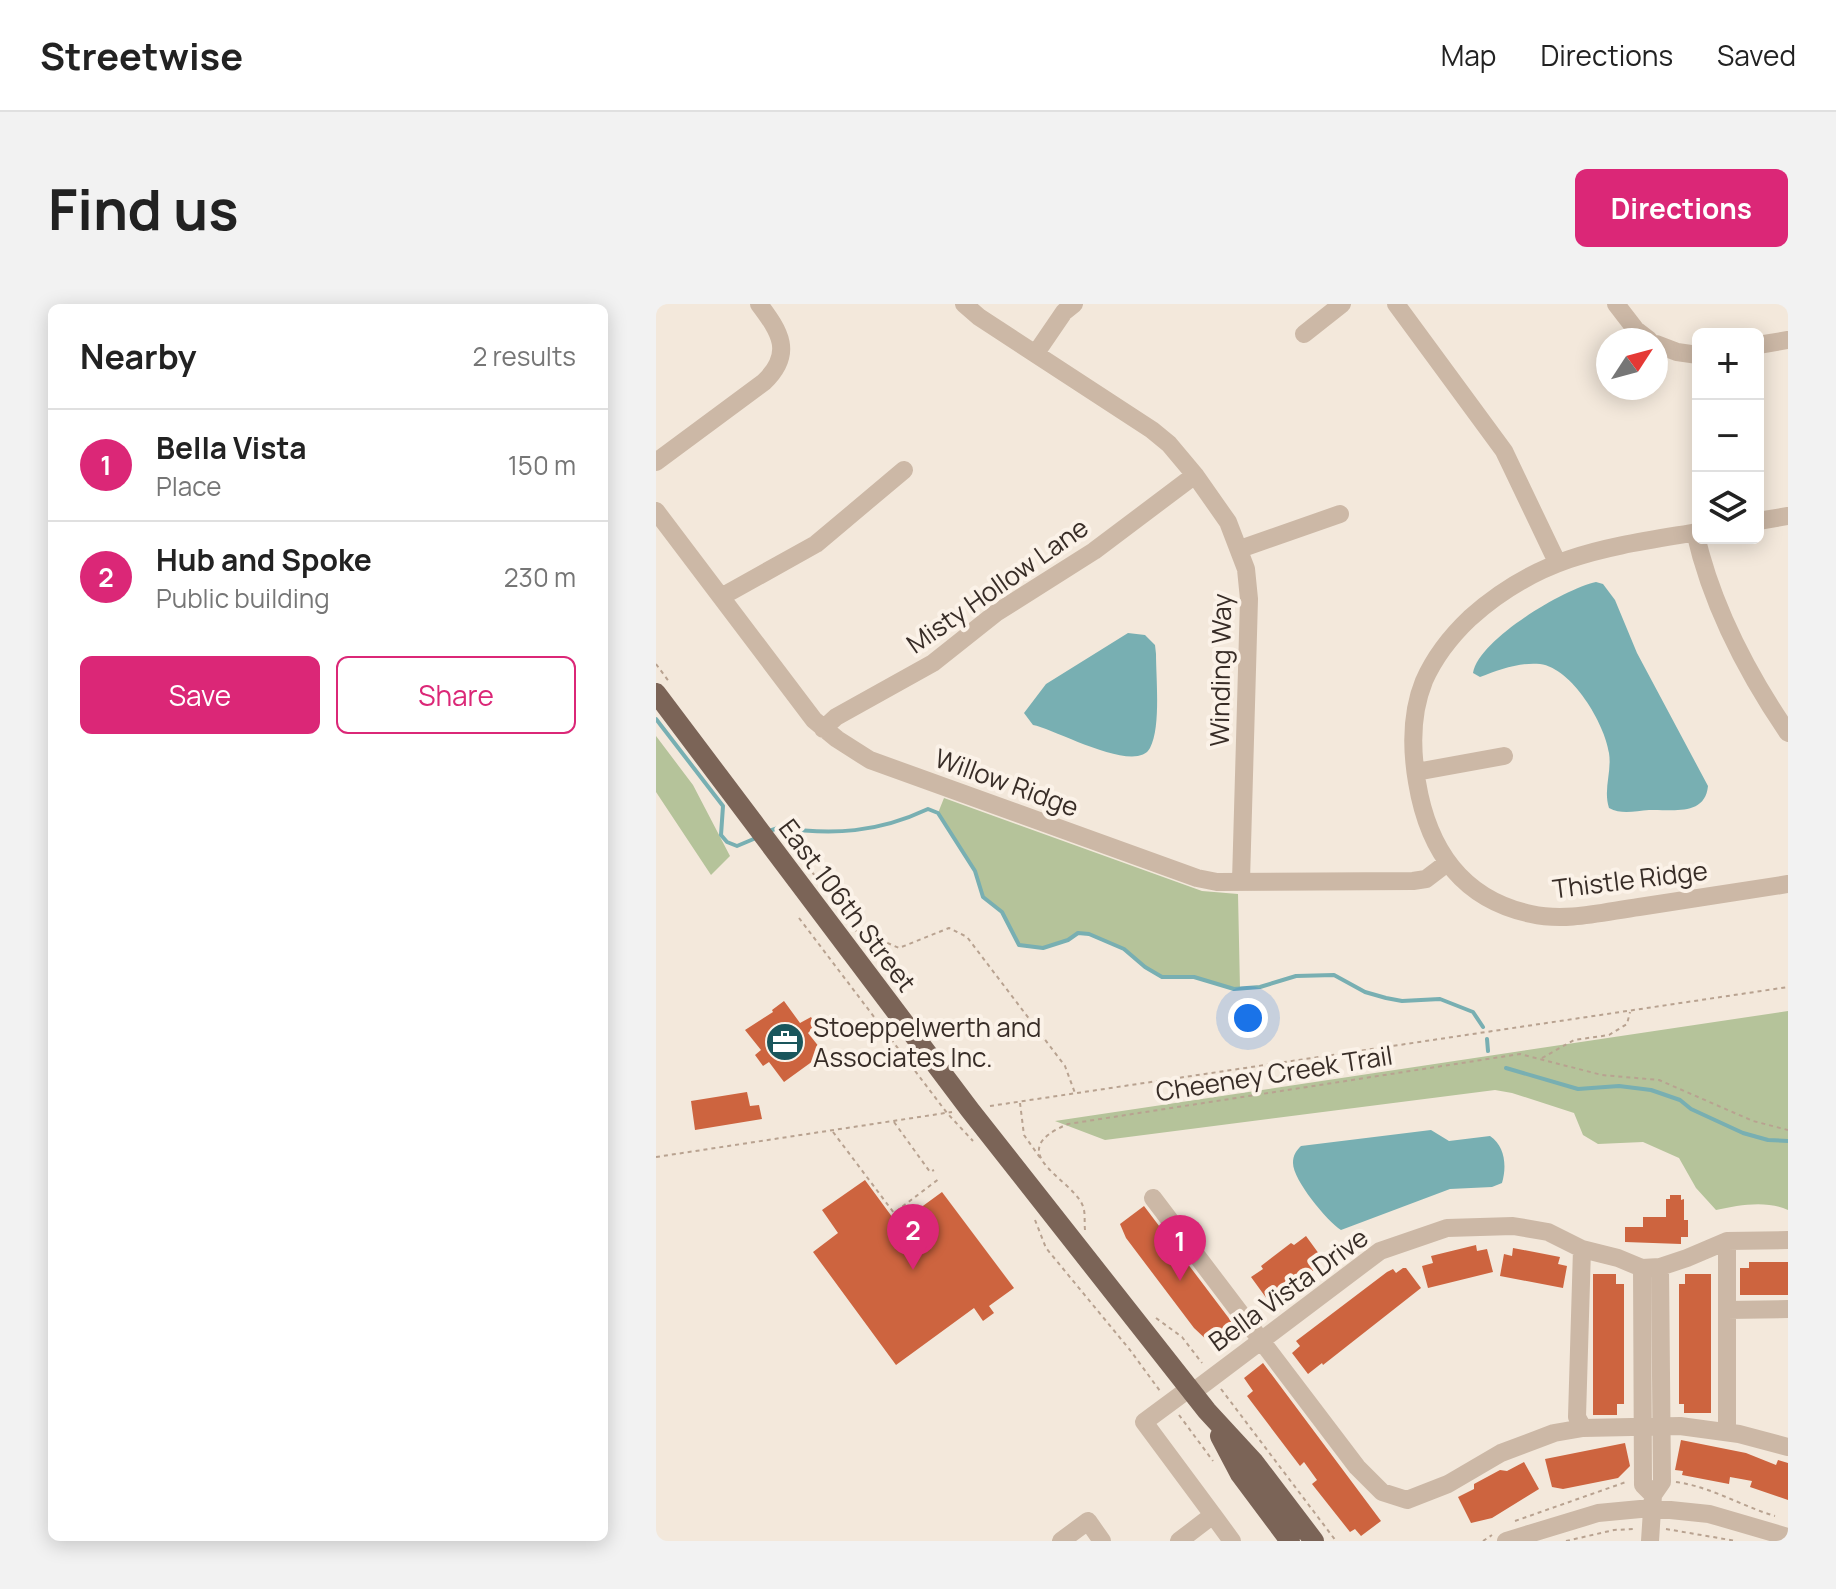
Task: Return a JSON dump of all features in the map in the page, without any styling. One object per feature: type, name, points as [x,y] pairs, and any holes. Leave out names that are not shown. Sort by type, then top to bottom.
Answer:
[{"type":"main road","name":"East 106th Street","points":[[656,693],[970,1110],[1207,1411],[1254,1462],[1314,1541]]},
{"type":"main road","name":"East 106th Street","points":[[1207,1411],[1240,1474],[1290,1541]]},
{"type":"street","points":[[656,462],[764,382],[778,367],[782,352],[780,339],[759,304]]},
{"type":"street","name":"Winding Way","points":[[964,304],[1152,430],[1169,444],[1223,513],[1240,549],[1249,599],[1241,881]]},
{"type":"street","points":[[1036,353],[1064,312],[1074,304]]},
{"type":"street","points":[[1304,334],[1342,304]]},
{"type":"street","points":[[1396,304],[1499,443],[1557,562]]},
{"type":"street","points":[[1616,304],[1634,328]]},
{"type":"street","points":[[1764,344],[1788,340]]},
{"type":"street","points":[[1668,349],[1692,354]]},
{"type":"street","points":[[721,597],[816,544],[904,470]]},
{"type":"street","name":"Misty Hollow Lane","points":[[823,729],[836,717],[933,663],[1014,600],[1094,551],[1195,475]]},
{"type":"street","name":"Willow Ridge","points":[[656,511],[823,729],[870,760],[1197,878],[1217,882],[1413,881],[1426,879],[1447,863]]},
{"type":"street","points":[[1240,549],[1340,514]]},
{"type":"street","points":[[1764,520],[1788,516]]},
{"type":"street","name":"Thistle Ridge","points":[[1692,533],[1599,549],[1557,562],[1531,575],[1485,606],[1454,634],[1440,651],[1424,680],[1412,744],[1430,833],[1447,863],[1464,881],[1500,904],[1535,915],[1577,916],[1788,884]]},
{"type":"street","points":[[1699,544],[1710,588],[1788,733]]},
{"type":"street","points":[[1416,772],[1504,756]]},
{"type":"street","points":[[1153,1198],[1357,1467],[1382,1492],[1407,1500],[1448,1484],[1501,1453],[1554,1433],[1583,1428],[1652,1425],[1727,1432],[1788,1447]]},
{"type":"street","name":"Bella Vista Drive","points":[[1213,1515],[1144,1422],[1263,1340],[1380,1251],[1447,1228],[1513,1226],[1548,1232],[1582,1249],[1651,1268]]},
{"type":"street","points":[[1650,1541],[1652,1502],[1662,1482],[1652,1425],[1651,1268],[1727,1241],[1788,1240]]},
{"type":"street","points":[[1727,1241],[1727,1432]]},
{"type":"street","points":[[1582,1249],[1577,1417],[1583,1428]]},
{"type":"street","points":[[1727,1310],[1788,1309]]},
{"type":"street","points":[[1506,1541],[1518,1536],[1532,1537],[1598,1513],[1652,1502],[1709,1514],[1788,1537]]},
{"type":"street","points":[[1179,1541],[1213,1515],[1232,1541]]},
{"type":"street","points":[[1061,1541],[1088,1521],[1102,1541]]},
{"type":"path","points":[[799,918],[947,1113],[981,1147]]},
{"type":"path","points":[[858,929],[899,948],[949,928],[967,937],[1065,1066],[1076,1094]]},
{"type":"path","points":[[656,1157],[1788,987]]},
{"type":"path","points":[[1541,1059],[1574,1040],[1609,1035],[1627,1024],[1630,1011]]},
{"type":"path","name":"Cheeney Creek Trail","points":[[1048,1170],[1041,1157],[1040,1145],[1068,1124],[1520,1054],[1602,1075],[1659,1080],[1753,1121],[1788,1130]]},
{"type":"path","points":[[1019,1102],[1024,1135],[1048,1170],[1081,1202],[1087,1236]]},
{"type":"path","points":[[832,1130],[894,1213],[938,1180],[893,1121]]},
{"type":"path","points":[[1033,1218],[1046,1248],[1130,1350],[1217,1465]]},
{"type":"path","points":[[1154,1317],[1182,1337],[1202,1363]]},
{"type":"path","points":[[1220,1388],[1308,1500],[1336,1541]]},
{"type":"green space","points":[[656,736],[693,785],[730,856],[711,875],[656,792]]},
{"type":"green space","points":[[944,798],[1202,891],[1238,894],[1240,989],[1194,977],[1162,977],[1124,949],[1089,934],[1078,933],[1068,940],[1043,948],[1019,945],[1002,912],[983,897],[975,871],[938,813]]},
{"type":"green space","points":[[1788,1011],[1788,1210],[1762,1204],[1716,1210],[1696,1188],[1679,1158],[1643,1142],[1598,1144],[1583,1135],[1574,1113],[1495,1090],[1105,1140],[1055,1121]]},
{"type":"water","points":[[1596,582],[1603,584],[1615,600],[1637,653],[1708,786],[1706,796],[1694,807],[1629,812],[1609,808],[1609,753],[1601,727],[1575,686],[1552,668],[1524,664],[1480,677],[1473,673],[1490,645],[1506,631],[1564,594]]},
{"type":"water","points":[[1128,633],[1145,635],[1155,645],[1157,716],[1150,748],[1142,755],[1113,754],[1033,725],[1024,713],[1046,684]]},
{"type":"water","points":[[1431,1130],[1449,1141],[1490,1136],[1499,1145],[1504,1157],[1502,1183],[1492,1187],[1450,1189],[1341,1230],[1312,1200],[1294,1170],[1296,1151],[1301,1146]]},
{"type":"building","name":"Stoeppelwerth and Associates Inc.","points":[[784,1001],[800,1023],[811,1017],[816,1025],[808,1033],[824,1053],[784,1082],[769,1062],[763,1066],[755,1055],[761,1050],[745,1030]]},
{"type":"building","points":[[747,1092],[750,1106],[759,1105],[762,1119],[695,1130],[691,1101]]},
{"type":"building","points":[[865,1180],[901,1229],[919,1215],[916,1211],[942,1192],[1014,1288],[989,1306],[994,1313],[983,1321],[974,1308],[896,1365],[813,1252],[838,1233],[822,1210]]},
{"type":"building","points":[[1670,1195],[1681,1195],[1681,1200],[1684,1199],[1688,1237],[1681,1237],[1681,1244],[1625,1242],[1625,1227],[1643,1227],[1643,1217],[1666,1217],[1666,1199],[1670,1199]]},
{"type":"building","points":[[1144,1206],[1234,1325],[1210,1343],[1194,1328],[1126,1238],[1120,1224]]},
{"type":"building","points":[[1306,1236],[1322,1258],[1314,1264],[1317,1268],[1278,1297],[1275,1293],[1267,1299],[1251,1277],[1291,1243],[1294,1245]]},
{"type":"building","points":[[1476,1245],[1477,1251],[1487,1249],[1493,1272],[1428,1288],[1422,1266],[1433,1263],[1431,1256]]},
{"type":"building","points":[[1513,1248],[1560,1257],[1558,1264],[1567,1266],[1563,1288],[1500,1276],[1504,1254],[1512,1256]]},
{"type":"building","points":[[1749,1262],[1788,1262],[1788,1295],[1740,1295],[1740,1268],[1749,1268]]},
{"type":"building","points":[[1403,1268],[1421,1288],[1308,1374],[1292,1353],[1300,1346],[1296,1341],[1387,1272],[1393,1269],[1396,1273]]},
{"type":"building","points":[[1593,1274],[1616,1274],[1616,1284],[1624,1284],[1624,1404],[1617,1404],[1617,1415],[1593,1415]]},
{"type":"building","points":[[1685,1274],[1711,1274],[1711,1413],[1684,1413],[1684,1404],[1679,1404],[1679,1284],[1685,1284]]},
{"type":"building","points":[[1263,1363],[1381,1521],[1361,1536],[1355,1529],[1350,1532],[1312,1484],[1317,1480],[1304,1462],[1300,1466],[1247,1396],[1253,1391],[1244,1378]]},
{"type":"building","points":[[1681,1440],[1746,1453],[1776,1465],[1778,1460],[1788,1463],[1788,1500],[1750,1487],[1752,1481],[1730,1477],[1729,1484],[1682,1475],[1683,1471],[1675,1470]]},
{"type":"building","points":[[1625,1443],[1630,1466],[1618,1478],[1563,1489],[1552,1487],[1545,1459]]},
{"type":"building","points":[[1524,1462],[1539,1489],[1492,1518],[1471,1523],[1458,1497],[1500,1470],[1507,1471]]},
{"type":"waterway","points":[[656,719],[723,806],[721,835],[737,846],[756,838]]},
{"type":"waterway","points":[[769,831],[778,828],[855,830],[891,823],[928,809],[938,813],[975,871],[983,897],[1002,912],[1019,945],[1043,948],[1068,940],[1078,933],[1089,934],[1124,949],[1162,977],[1194,977],[1234,989],[1260,987],[1296,976],[1334,975],[1365,992],[1386,998],[1402,1001],[1440,999],[1473,1012],[1483,1027]]},
{"type":"waterway","points":[[1487,1039],[1488,1051]]},
{"type":"waterway","points":[[1506,1068],[1578,1089],[1619,1086],[1651,1090],[1680,1100],[1691,1109],[1743,1133],[1768,1140],[1788,1141]]},
{"type":"place","name":"Stoeppelwerth and Associates Inc.","points":[[785,1042]]},
{"type":"place","name":"Hub and Spoke","points":[[913,1270]]},
{"type":"place","name":"Bella Vista","points":[[1180,1281]]}]
